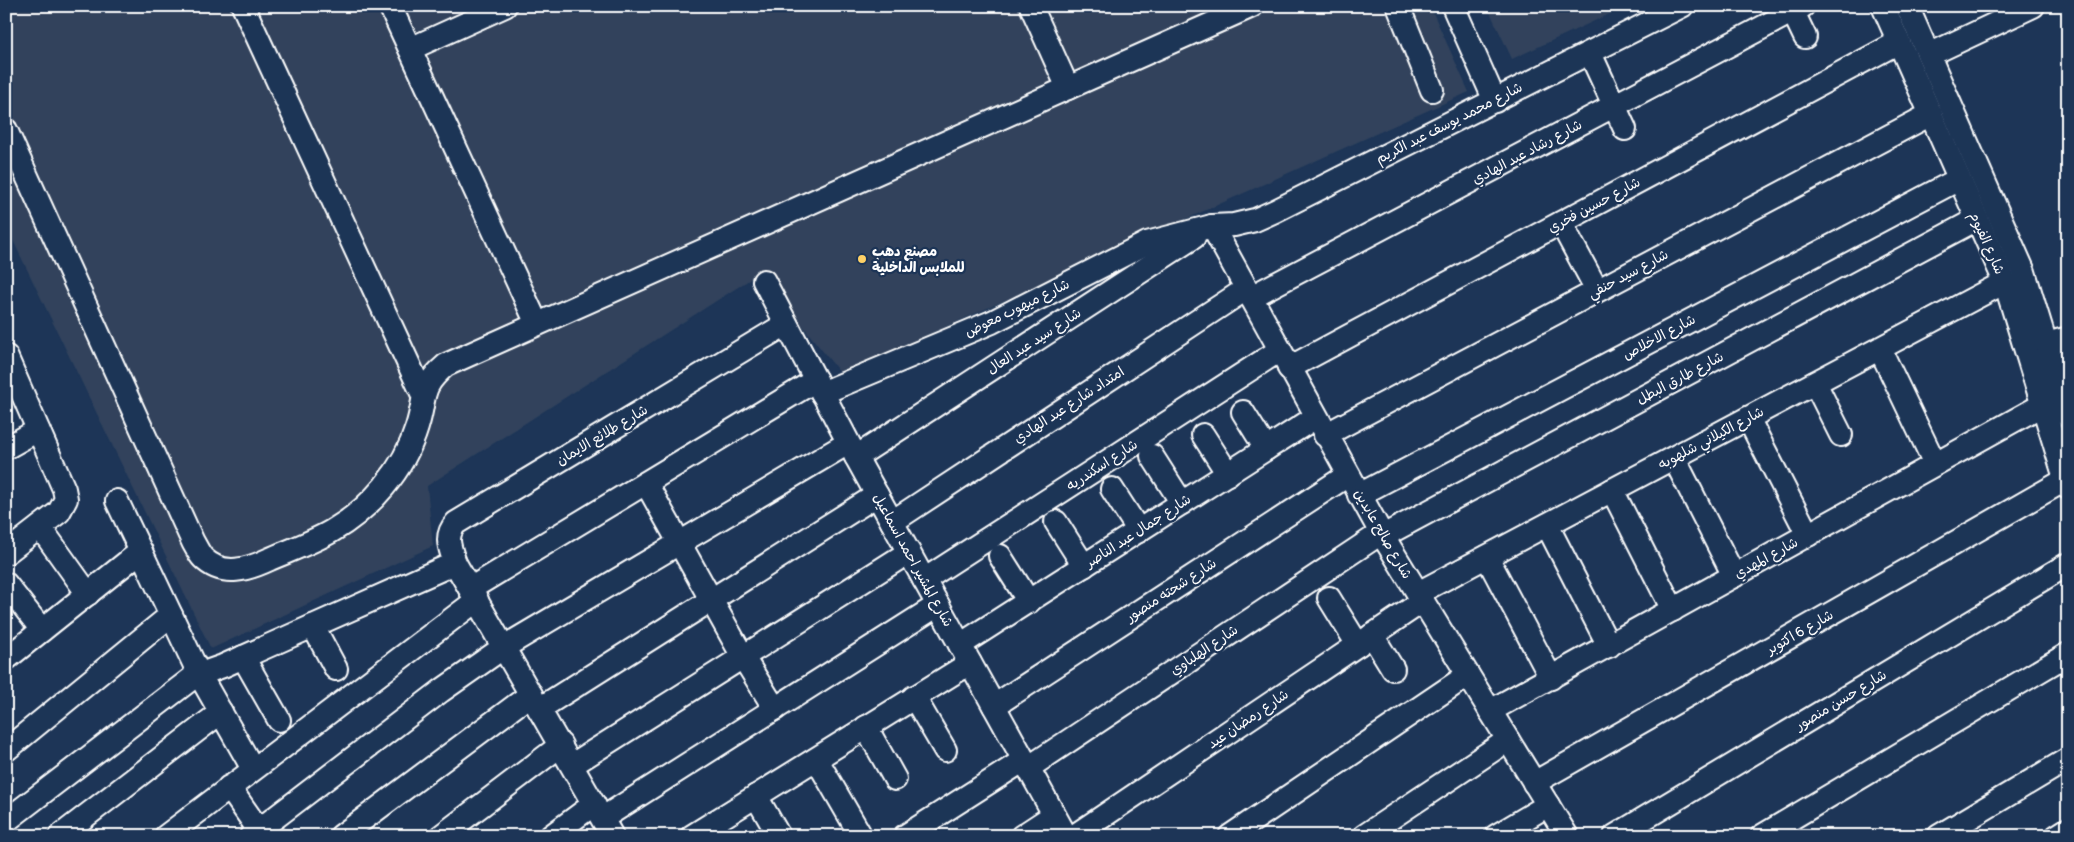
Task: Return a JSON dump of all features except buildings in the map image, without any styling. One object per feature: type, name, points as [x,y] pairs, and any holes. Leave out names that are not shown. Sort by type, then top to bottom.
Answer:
[{"type":"street","points":[[243,6],[423,395]]},
{"type":"street","points":[[410,49],[504,6]]},
{"type":"street","points":[[1031,6],[1068,88]]},
{"type":"street","points":[[6,130],[193,542],[204,558],[220,568],[239,571],[257,566],[332,531],[360,511],[384,487],[403,458],[417,427],[423,395],[432,377],[446,364],[1068,88],[1220,12],[1252,6]]},
{"type":"street","points":[[1398,6],[1432,90]]},
{"type":"street","points":[[1453,6],[1495,101]]},
{"type":"street","name":"شارع محمد يوسف عبد الكريم","points":[[1212,226],[1234,225],[1255,220],[1682,6]]},
{"type":"street","name":"شارع الفيوم","points":[[1884,6],[2005,282],[2067,484]]},
{"type":"street","name":"شارع الفيوم","points":[[1907,6],[2024,272],[2068,416]]},
{"type":"street","points":[[1929,55],[2033,6]]},
{"type":"street","points":[[397,8],[410,49],[537,324]]},
{"type":"street","points":[[1798,9],[1804,37]]},
{"type":"street","name":"شارع رشاد عبد الهادي","points":[[1248,293],[1615,106],[1798,9]]},
{"type":"street","name":"شارع حسين فخري","points":[[1285,359],[1561,223],[1899,42]]},
{"type":"street","points":[[1590,52],[1625,129]]},
{"type":"street","name":"شارع سيد حنفي","points":[[1321,426],[1597,290],[1931,114]]},
{"type":"street","name":"شارع الاخلاص","points":[[1360,495],[1960,179]]},
{"type":"street","name":"شارع طارق البطل","points":[[1382,534],[1977,219]]},
{"type":"street","points":[[1561,223],[1597,290]]},
{"type":"street","name":"شارع صالح عابدين","points":[[1212,226],[1382,534],[1567,836]]},
{"type":"street","name":"شارع ميهوب معوض","points":[[166,836],[253,770],[473,594],[646,482],[819,387],[992,322],[1147,243],[1212,226]]},
{"type":"street","name":"شارع سيد عبد العال","points":[[258,834],[441,691],[504,647],[680,544],[852,450],[1212,226]]},
{"type":"street","name":"شارع المشير احمد اسماعيل","points":[[764,281],[852,450],[1066,836]]},
{"type":"street","name":"شارع الكيلاني شلهوبه","points":[[1420,597],[1487,557],[2005,282]]},
{"type":"street","name":"امتداد شارع عبد الهادي","points":[[892,522],[1248,293]]},
{"type":"street","name":"شارع طلائع الايمان","points":[[603,819],[455,563],[448,537],[450,529],[456,523],[786,324]]},
{"type":"street","points":[[2046,344],[2068,338]]},
{"type":"street","points":[[1880,349],[1935,464]]},
{"type":"street","points":[[6,356],[64,490],[66,499],[59,512],[6,554]]},
{"type":"street","name":"شارع اسكندريه","points":[[924,580],[1285,359]]},
{"type":"street","points":[[1815,383],[1841,435]]},
{"type":"street","name":"شارع المهدي","points":[[1490,711],[2042,405]]},
{"type":"street","points":[[1243,412],[1266,449]]},
{"type":"street","points":[[1748,418],[1808,535]]},
{"type":"street","name":"شارع جمال عبد الناصر","points":[[692,836],[817,760],[914,697],[1029,602],[1084,566],[1266,449],[1321,426]]},
{"type":"street","points":[[6,448],[38,430]]},
{"type":"street","points":[[1203,435],[1228,474]]},
{"type":"street","points":[[1152,456],[1182,503]]},
{"type":"street","points":[[1674,458],[1734,576]]},
{"type":"street","name":"شارع شحته منصور","points":[[994,706],[1348,475]]},
{"type":"street","points":[[646,482],[743,657],[775,708]]},
{"type":"street","name":"شارع 6 اكتوبر","points":[[1534,783],[2067,484]]},
{"type":"street","points":[[1112,489],[1139,531]]},
{"type":"street","points":[[1612,490],[1673,610]]},
{"type":"street","points":[[342,836],[535,702],[711,600],[877,495]]},
{"type":"street","points":[[117,501],[199,674],[253,770]]},
{"type":"street","points":[[1056,522],[1084,566]]},
{"type":"street","points":[[1547,525],[1609,646]]},
{"type":"street","points":[[40,527],[88,594]]},
{"type":"street","name":"شارع الهلباوي","points":[[905,836],[1026,764],[1382,534]]},
{"type":"street","points":[[6,659],[141,551]]},
{"type":"street","points":[[572,765],[909,552]]},
{"type":"street","points":[[1000,556],[1029,602]]},
{"type":"street","points":[[1487,557],[1551,678]]},
{"type":"street","points":[[6,821],[199,674],[243,657],[455,563]]},
{"type":"street","name":"شارع حسن منصور","points":[[1615,836],[2068,564]]},
{"type":"street","points":[[6,584],[42,630]]},
{"type":"street","name":"شارع رمضان عيد","points":[[1074,836],[1365,640],[1420,597]]},
{"type":"street","points":[[1329,598],[1393,669]]},
{"type":"street","points":[[552,836],[603,819],[938,605]]},
{"type":"street","points":[[6,750],[171,615]]},
{"type":"street","points":[[313,626],[336,669]]},
{"type":"street","points":[[1762,836],[2068,654]]},
{"type":"street","points":[[243,657],[279,720]]},
{"type":"street","points":[[1230,836],[1468,675]]},
{"type":"street","points":[[914,697],[945,750]]},
{"type":"street","points":[[60,836],[221,712]]},
{"type":"street","points":[[866,727],[895,779]]},
{"type":"street","points":[[1364,836],[1508,740]]},
{"type":"street","points":[[441,836],[561,745]]},
{"type":"street","points":[[1939,836],[2068,758]]},
{"type":"street","points":[[817,760],[861,836]]},
{"type":"street","points":[[229,788],[258,834]]},
{"type":"street","points":[[756,796],[779,836]]},
{"type":"street","points":[[1496,836],[1548,804]]},
{"type":"street","points":[[1022,836],[1054,815]]},
{"type":"street","points":[[2057,836],[2068,829]]},
{"type":"shaded area","points":[[6,6],[1430,6],[1469,92],[841,374],[760,273],[427,486],[433,546],[211,649],[6,226]]},
{"type":"shaded area","points":[[1487,6],[1627,6],[1512,59]]},
{"type":"place","name":"مصنع دهب للملابس الداخلية","points":[[862,259]]}]
